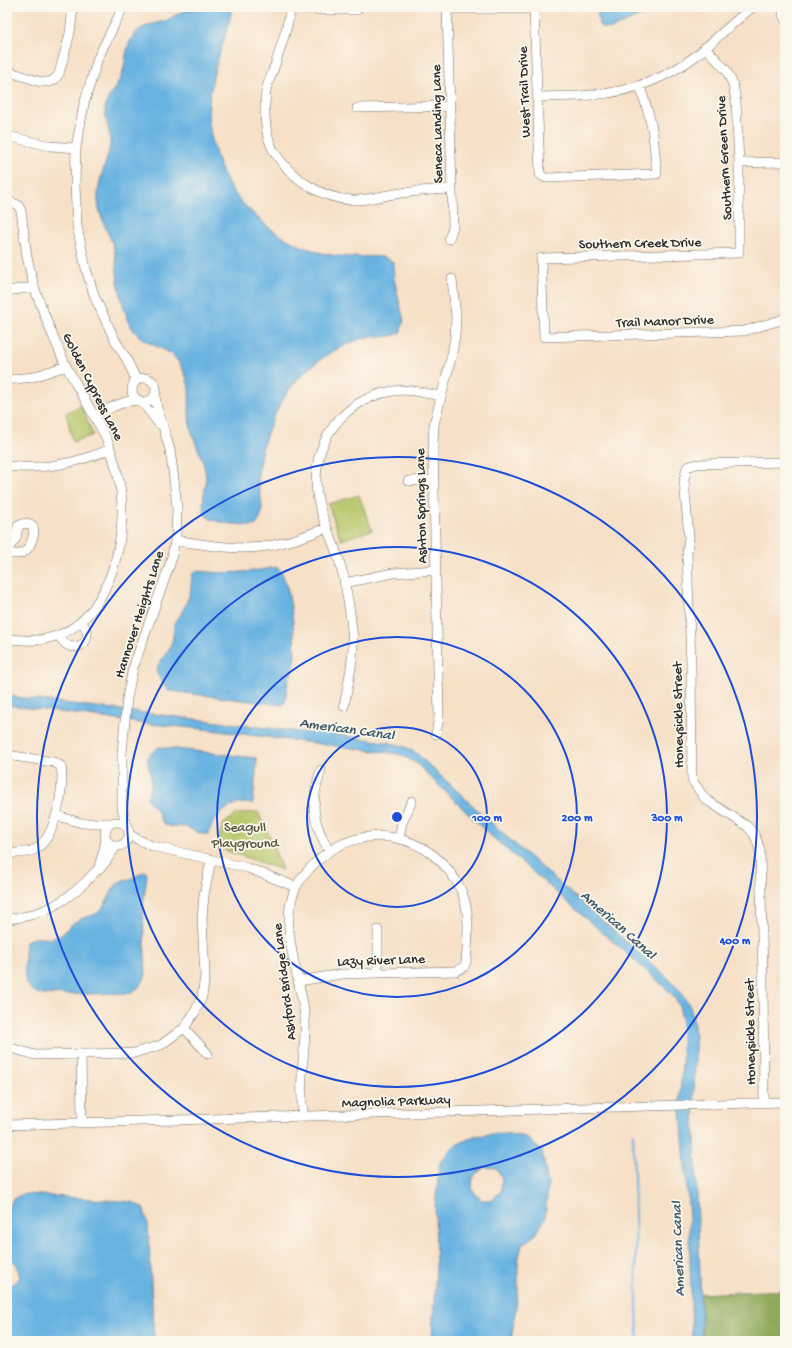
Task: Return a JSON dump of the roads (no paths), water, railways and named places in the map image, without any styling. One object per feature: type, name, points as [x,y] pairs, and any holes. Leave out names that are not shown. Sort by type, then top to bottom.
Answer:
[{"type":"street","points":[[7,71],[41,82],[49,82],[54,80],[59,74],[70,33],[73,7]]},
{"type":"street","points":[[358,10],[324,10],[291,7],[288,26],[267,89],[264,112],[267,132],[274,152],[306,185],[322,193],[340,199],[363,200],[414,192],[452,189]]},
{"type":"street","points":[[537,97],[592,95],[640,86],[661,77],[696,55],[753,7]]},
{"type":"street","name":"Hannover Heights Lane","points":[[123,8],[108,37],[94,70],[84,104],[76,148],[75,185],[77,226],[94,298],[134,375],[133,394],[163,430]]},
{"type":"street","points":[[447,8],[535,8]]},
{"type":"street","name":"Seneca Landing Lane","points":[[447,8],[453,227],[449,239]]},
{"type":"street","name":"West Trail Drive","points":[[535,8],[540,174],[542,176],[546,178],[657,174],[653,134],[640,86]]},
{"type":"street","points":[[785,9],[783,14],[785,19]]},
{"type":"street","name":"Southern Green Drive","points":[[705,47],[726,70],[733,84],[736,102],[739,163],[739,254]]},
{"type":"street","points":[[357,108],[450,106]]},
{"type":"street","points":[[7,136],[50,146],[76,148]]},
{"type":"street","points":[[739,163],[785,162]]},
{"type":"street","name":"Golden Cypress Lane","points":[[7,200],[18,205],[21,211],[27,257],[34,287],[66,366],[106,437],[119,478],[121,494],[121,528],[119,544],[107,585],[98,603],[82,621],[58,635],[40,640],[26,641],[7,638]]},
{"type":"street","name":"Southern Creek Drive","points":[[544,337],[541,258],[739,254]]},
{"type":"street","name":"Ashton Springs Lane","points":[[436,734],[439,717],[433,444],[434,424],[451,359],[455,336],[456,317],[452,279]]},
{"type":"street","points":[[7,290],[34,287]]},
{"type":"street","name":"Trail Manor Drive","points":[[544,337],[744,331],[781,320],[785,317]]},
{"type":"street","name":"Hannover Heights Lane","points":[[126,358],[154,383],[156,387],[155,395],[157,408],[170,450],[178,508],[175,540],[171,561],[133,668],[127,700],[122,753],[122,808],[128,830]]},
{"type":"street","points":[[7,380],[34,377],[66,366]]},
{"type":"street","points":[[115,405],[140,378],[148,378]]},
{"type":"street","points":[[344,706],[351,672],[353,643],[349,607],[338,556],[326,528],[318,501],[316,484],[318,465],[324,441],[334,425],[352,408],[365,399],[384,393],[408,391],[419,391],[441,396]]},
{"type":"street","points":[[94,416],[115,405],[119,405],[127,401],[149,401],[155,395]]},
{"type":"street","points":[[7,466],[34,467],[73,462],[110,449]]},
{"type":"street","name":"Honeysickle Street","points":[[764,1103],[760,851],[754,834],[747,826],[705,800],[692,780],[691,664],[687,553],[689,538],[684,480],[687,467],[697,464],[785,462]]},
{"type":"street","points":[[408,481],[433,480]]},
{"type":"street","points":[[175,540],[227,548],[262,547],[326,528]]},
{"type":"street","points":[[344,583],[393,573],[435,570]]},
{"type":"street","points":[[58,635],[65,644],[72,647],[79,646],[84,643],[87,637],[82,621]]},
{"type":"street","points":[[7,755],[53,762],[61,766],[62,780],[57,816],[42,844],[35,850],[7,854]]},
{"type":"street","points":[[321,770],[315,788],[315,822],[319,834],[328,851]]},
{"type":"street","points":[[399,838],[402,823],[412,801]]},
{"type":"street","name":"Hannover Heights Lane","points":[[113,823],[120,815],[122,808]]},
{"type":"street","points":[[57,816],[82,823],[121,823],[137,839],[152,846],[248,868],[296,887]]},
{"type":"street","points":[[82,823],[89,828],[97,830],[109,843],[120,846],[152,846]]},
{"type":"street","points":[[97,871],[104,850],[106,829],[113,823]]},
{"type":"street","points":[[7,919],[15,919],[38,913],[59,904],[78,890],[102,866],[112,851],[127,840],[128,830]]},
{"type":"street","name":"Ashford Bridge Lane","points":[[303,1117],[302,1074],[306,1036],[299,981],[289,934],[289,917],[296,887],[306,872],[322,856],[328,851],[348,841],[383,836],[399,838],[416,844],[432,854],[445,866],[460,890],[468,916],[466,962],[464,968]]},
{"type":"street","points":[[7,1045],[11,1048],[35,1055],[134,1053],[160,1045],[184,1028],[195,1012],[202,997],[205,975],[202,919],[204,895],[211,860]]},
{"type":"street","points":[[378,930],[378,972]]},
{"type":"street","name":"Lazy River Lane","points":[[299,981],[342,974],[456,971],[464,968]]},
{"type":"street","points":[[184,1028],[208,1054]]},
{"type":"street","points":[[81,1054],[82,1122]]},
{"type":"street","name":"Magnolia Parkway","points":[[7,1125],[785,1102]]},
{"type":"water","points":[[211,7],[229,7],[231,11],[212,80],[209,102],[209,124],[211,135],[217,157],[230,187],[239,199],[260,220],[274,231],[295,243],[306,248],[331,255],[349,257],[381,257],[389,259],[393,262],[394,279],[404,321],[400,333],[397,335],[370,337],[357,340],[337,349],[312,366],[291,387],[273,418],[264,443],[258,478],[262,508],[260,520],[256,525],[251,526],[215,521],[210,519],[204,513],[203,504],[206,474],[190,424],[187,378],[178,361],[173,356],[147,342],[134,331],[131,326],[120,293],[114,249],[101,217],[98,203],[98,189],[110,145],[110,136],[105,109],[109,97],[121,77],[128,48],[133,37],[140,29],[151,24],[167,20],[182,12]]},
{"type":"water","points":[[597,7],[655,7],[651,11],[611,29],[603,28],[599,25]]},
{"type":"water","points":[[276,567],[281,572],[286,582],[294,629],[295,658],[294,666],[288,681],[285,703],[282,705],[167,690],[156,672],[172,642],[174,623],[181,614],[188,598],[194,572],[256,571]]},
{"type":"water","name":"American Canal","points":[[7,696],[309,733],[320,732],[403,746],[416,753],[508,838],[668,978],[689,1005],[695,1033],[694,1104],[702,1341],[692,1341],[689,1217],[680,1099],[684,1030],[679,1005],[672,994],[657,980],[489,834],[416,763],[399,754],[203,729],[140,723],[7,705]]},
{"type":"water","points":[[159,747],[256,758],[253,803],[240,803],[224,811],[212,824],[209,834],[200,833],[186,827],[164,824],[159,814],[147,798],[151,786],[151,778],[147,757]]},
{"type":"water","points":[[146,872],[147,875],[143,906],[146,974],[144,980],[138,987],[131,993],[42,995],[31,989],[26,982],[25,977],[26,941],[34,938],[55,938],[59,936],[75,922],[100,911],[106,904],[117,884]]},
{"type":"water","points":[[504,1133],[526,1137],[542,1151],[548,1185],[545,1219],[536,1234],[522,1245],[518,1261],[518,1292],[511,1341],[432,1341],[436,1269],[435,1205],[440,1162],[453,1147],[474,1136]],"holes":[[[485,1167],[496,1168],[502,1178],[501,1191],[493,1200],[481,1200],[472,1189],[473,1176]]]},
{"type":"water","points":[[26,1194],[132,1202],[143,1208],[148,1223],[154,1341],[7,1341],[7,1288],[20,1278],[17,1265],[8,1256],[8,1210],[10,1204],[15,1198]]},
{"type":"waterway","name":"American Canal","points":[[684,1017],[684,1050]]},
{"type":"waterway","points":[[633,1133],[638,1341]]},
{"type":"park label","name":"Seagull Playground","points":[[245,834]]}]
